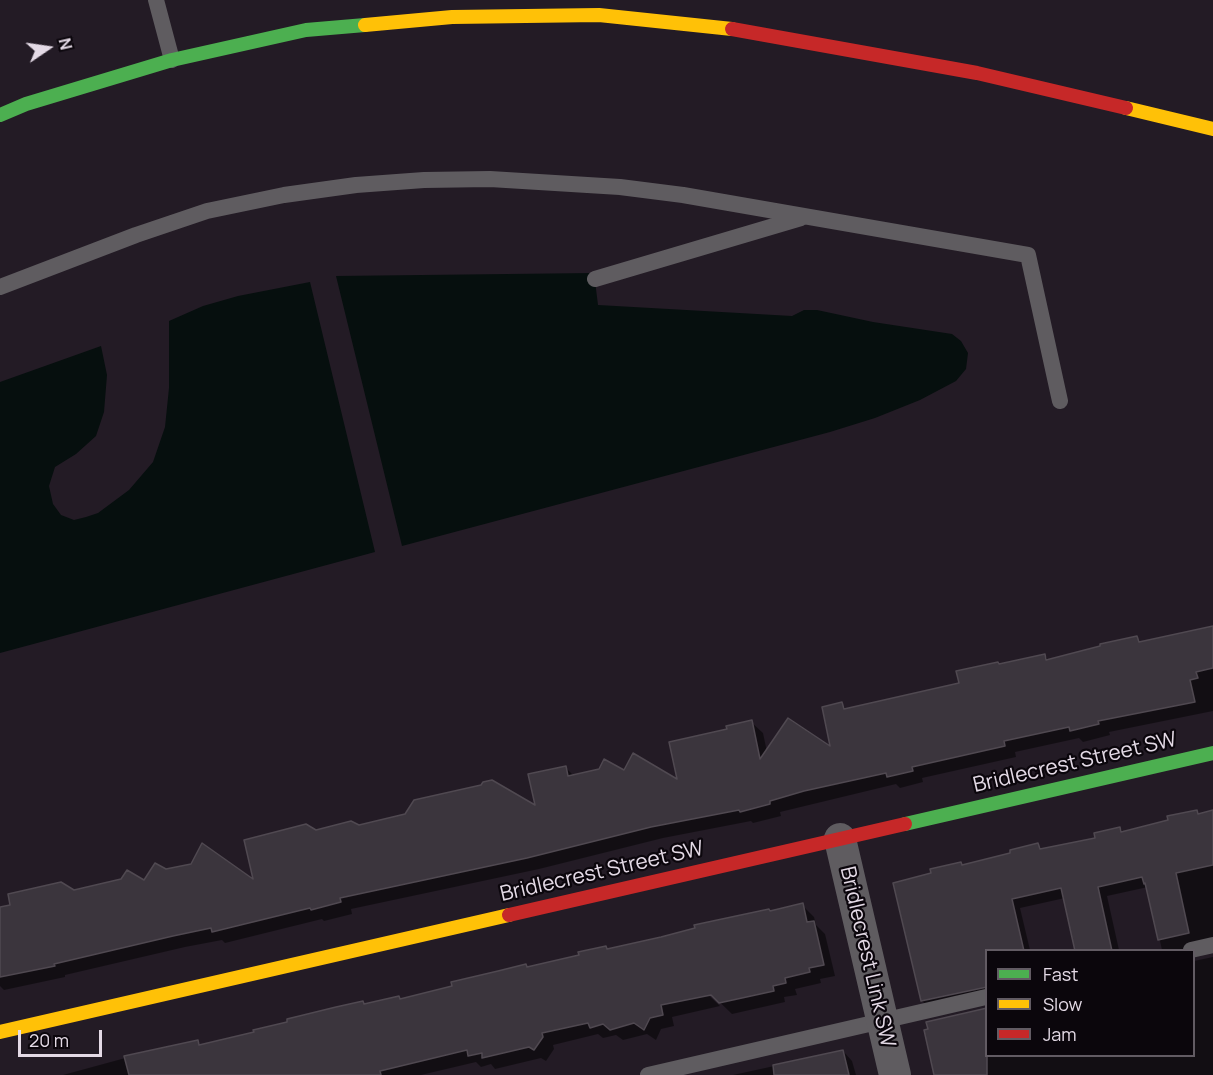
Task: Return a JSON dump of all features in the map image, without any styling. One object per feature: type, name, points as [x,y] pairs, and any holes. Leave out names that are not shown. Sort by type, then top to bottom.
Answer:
[{"type":"main road","points":[[0,115],[26,104],[172,60],[306,30],[452,17],[599,15],[740,30],[943,67],[1213,129]]},
{"type":"main road","name":"Bridlecrest Street SW","points":[[0,1032],[1213,753]]},
{"type":"street","name":"Bridlecrest Link SW","points":[[840,839],[895,1075]]},
{"type":"lane","points":[[156,0],[172,60]]},
{"type":"lane","points":[[0,286],[207,211],[284,195],[356,185],[490,178],[608,186],[683,195],[1029,255],[1060,401]]},
{"type":"lane","points":[[595,279],[805,216]]},
{"type":"lane","points":[[1195,950],[1213,945]]},
{"type":"lane","points":[[648,1075],[985,998]]},
{"type":"shaded area","points":[[594,273],[598,305],[792,316],[804,310],[817,310],[873,322],[952,334],[961,341],[968,353],[966,369],[956,381],[920,400],[875,418],[402,546],[336,276]]},
{"type":"shaded area","points":[[310,282],[375,552],[0,653],[0,382],[101,346],[107,375],[104,412],[96,436],[76,454],[55,467],[49,486],[53,504],[61,515],[74,520],[86,517],[98,513],[129,490],[153,462],[165,427],[169,388],[169,321],[203,306],[238,296]]},
{"type":"building","points":[[1213,626],[1213,668],[1196,672],[1198,678],[1190,680],[1195,702],[1098,721],[1099,724],[1070,731],[1069,727],[1004,741],[1005,746],[912,767],[913,771],[887,777],[886,773],[804,791],[740,812],[739,810],[651,827],[527,858],[340,898],[341,902],[311,910],[310,908],[212,932],[211,928],[173,936],[54,964],[55,966],[0,977],[0,907],[10,905],[8,894],[61,882],[74,890],[121,879],[127,870],[144,880],[155,863],[166,869],[191,864],[202,843],[253,879],[244,840],[306,824],[316,830],[351,821],[359,825],[405,814],[414,800],[481,785],[483,782],[492,780],[535,805],[528,774],[566,766],[568,776],[599,769],[604,759],[624,770],[633,753],[677,779],[669,742],[727,729],[726,726],[752,720],[760,759],[788,718],[830,746],[822,707],[842,702],[844,709],[959,683],[956,671],[998,662],[999,664],[1045,654],[1046,660],[1137,636],[1139,642]]},
{"type":"building","points":[[1197,810],[1198,814],[1213,810],[1213,865],[1176,873],[1189,933],[1158,940],[1142,877],[1098,887],[1112,949],[1075,949],[1061,888],[1012,899],[1024,949],[985,949],[985,987],[921,1001],[893,883],[931,873],[930,869],[961,862],[962,865],[1010,853],[1010,850],[1038,843],[1040,849],[1095,838],[1094,833],[1120,827],[1121,832],[1168,820],[1167,816]]},
{"type":"building","points":[[803,903],[807,922],[814,921],[824,965],[809,968],[810,972],[785,978],[786,983],[773,986],[774,991],[719,1003],[711,995],[661,1005],[663,1015],[650,1018],[644,1030],[634,1023],[610,1030],[603,1024],[590,1028],[588,1023],[542,1033],[543,1037],[534,1050],[529,1047],[482,1058],[482,1053],[468,1056],[467,1050],[380,1071],[381,1075],[129,1075],[124,1056],[198,1040],[199,1045],[254,1032],[253,1030],[287,1022],[287,1019],[336,1007],[363,1001],[364,1004],[399,996],[400,999],[452,986],[451,982],[526,964],[527,967],[579,955],[578,952],[606,946],[607,949],[661,937],[695,928],[694,925]]},
{"type":"building","points":[[985,1008],[987,1075],[934,1075],[924,1030],[928,1029],[926,1022]]},
{"type":"building","points":[[843,1050],[849,1075],[774,1075],[773,1065]]},
{"type":"traffic: fast","points":[[0,115],[26,104],[172,60],[306,30],[365,25]]},
{"type":"traffic: fast","points":[[905,824],[1213,753]]},
{"type":"traffic: slow","points":[[365,25],[452,17],[599,15],[732,29]]},
{"type":"traffic: slow","points":[[1126,108],[1213,129]]},
{"type":"traffic: slow","points":[[0,1032],[509,915]]},
{"type":"traffic: jam","points":[[732,29],[977,73],[1126,108]]},
{"type":"traffic: jam","points":[[509,915],[905,824]]}]
